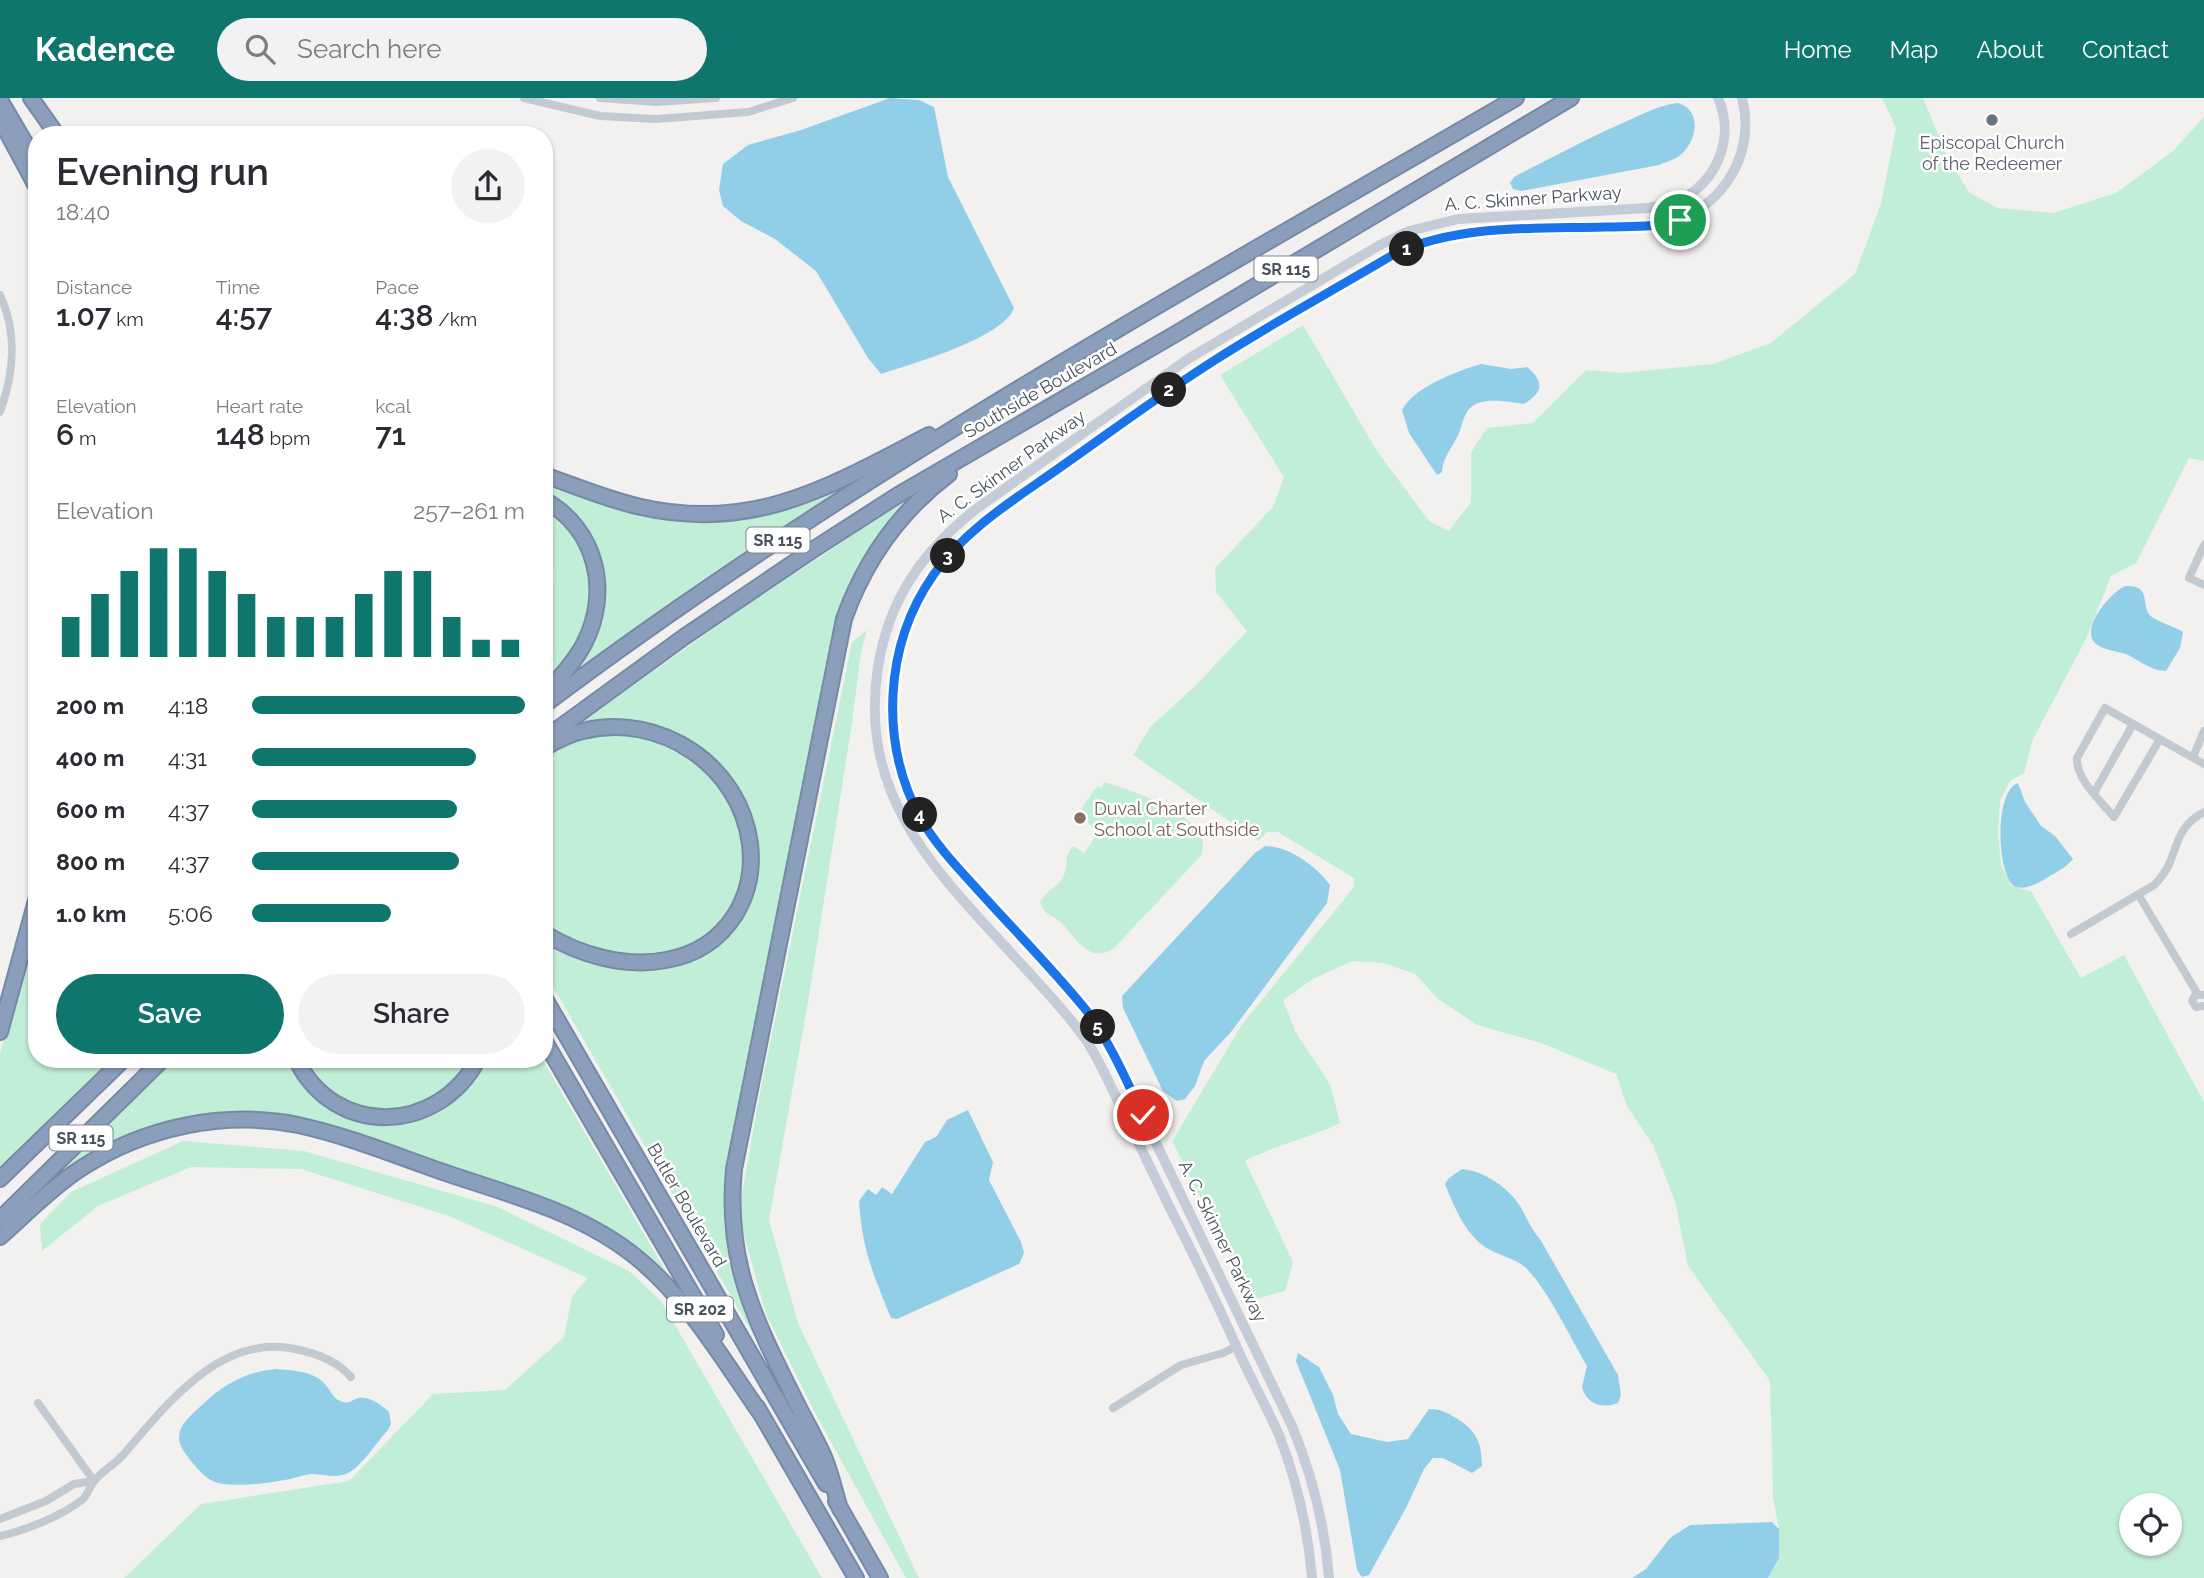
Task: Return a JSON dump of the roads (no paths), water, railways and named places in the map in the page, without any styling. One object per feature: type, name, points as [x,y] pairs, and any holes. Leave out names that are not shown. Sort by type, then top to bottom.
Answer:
[{"type":"highway","points":[[28,98],[42,126]]},
{"type":"highway","points":[[28,98],[50,126]]},
{"type":"highway","name":"Southside Boulevard","points":[[553,699],[749,559],[1020,388],[1516,98]]},
{"type":"highway","name":"Southside Boulevard","points":[[553,732],[802,557],[927,478],[1571,98]]},
{"type":"highway","points":[[0,100],[28,148]]},
{"type":"highway","points":[[0,119],[28,171]]},
{"type":"highway","points":[[553,478],[607,498],[655,510],[700,514],[757,509],[817,492],[1020,388]]},
{"type":"highway","points":[[840,1508],[824,1457],[767,1344],[746,1292],[732,1225],[734,1169],[844,619],[865,569],[895,525],[932,487],[1000,437]]},
{"type":"highway","points":[[553,506],[563,513],[583,537],[596,566],[599,589],[596,612],[583,647],[553,685]]},
{"type":"highway","points":[[553,744],[580,731],[611,727],[640,729],[684,745],[709,764],[730,789],[744,818],[751,864],[745,895],[729,924],[706,945],[678,958],[644,962],[614,960],[584,952],[553,937]]},
{"type":"highway","points":[[0,1032],[28,930]]},
{"type":"highway","name":"Butler Boulevard","points":[[553,1013],[880,1578]]},
{"type":"highway","name":"SR 202","points":[[553,1056],[856,1578]]},
{"type":"highway","name":"SR 115","points":[[0,1180],[115,1068]]},
{"type":"highway","name":"SR 115","points":[[0,1219],[154,1068]]},
{"type":"highway","points":[[302,1068],[316,1088],[332,1101],[351,1111],[381,1118],[412,1114],[440,1102],[464,1081],[472,1068]]},
{"type":"highway","points":[[0,1237],[80,1168],[112,1150],[148,1135],[184,1125],[232,1120],[277,1122],[315,1129],[544,1206],[600,1232],[637,1257],[677,1297],[761,1414]]},
{"type":"main road","name":"A. C. Skinner Parkway","points":[[1312,1578],[1304,1516],[1291,1467],[1278,1434],[1092,1049],[1060,1007],[924,854],[891,795],[881,762],[875,712],[876,678],[887,628],[900,597],[920,564],[939,542],[976,509],[1188,359],[1394,238],[1442,221],[1648,208],[1671,204],[1686,197],[1709,177],[1722,151],[1725,122],[1718,98]]},
{"type":"main road","name":"A. C. Skinner Parkway","points":[[1329,1578],[1319,1508],[1305,1458],[1292,1426],[1107,1041],[1077,1000],[951,860],[926,826],[909,794],[895,747],[893,713],[896,663],[918,600],[953,550],[991,517],[1191,375],[1396,253],[1427,240],[1461,233],[1655,226],[1673,223],[1696,212],[1718,195],[1735,167],[1746,129],[1742,98]]},
{"type":"main road","points":[[920,564],[933,575]]},
{"type":"street","points":[[524,98],[600,116],[656,119],[748,112],[793,98]]},
{"type":"street","points":[[600,98],[656,102],[716,98]]},
{"type":"street","points":[[0,295],[8,312],[14,345],[8,390],[0,412]]},
{"type":"street","points":[[2204,545],[2189,578],[2204,585]]},
{"type":"street","points":[[2160,739],[2114,817],[2079,772],[2077,758],[2105,708],[2193,757],[2204,764]]},
{"type":"street","points":[[2094,793],[2133,724]]},
{"type":"street","points":[[2193,757],[2204,731]]},
{"type":"street","points":[[2193,757],[2204,754]]},
{"type":"street","points":[[2071,934],[2163,877],[2172,862],[2185,825],[2204,812]]},
{"type":"street","points":[[2138,894],[2200,994],[2193,997],[2193,1004],[2196,1007],[2204,1007]]},
{"type":"street","points":[[1113,1408],[1181,1365],[1237,1346]]},
{"type":"street","points":[[0,1536],[34,1524],[84,1498],[94,1481],[116,1462],[164,1408],[196,1378],[231,1355],[261,1348],[291,1348],[338,1364],[351,1377]]},
{"type":"street","points":[[38,1403],[94,1481]]},
{"type":"street","points":[[0,1520],[46,1501],[75,1485],[94,1481]]},
{"type":"water","points":[[890,98],[919,100],[934,107],[948,177],[1014,308],[1007,319],[975,339],[934,357],[881,374],[868,358],[816,271],[775,239],[741,221],[723,206],[719,190],[723,164],[748,145],[801,130]]},
{"type":"water","points":[[1678,103],[1691,112],[1695,127],[1690,143],[1675,159],[1659,165],[1521,191],[1513,189],[1510,183],[1514,177],[1598,134],[1651,110]]},
{"type":"water","points":[[1481,364],[1511,369],[1527,367],[1537,377],[1538,391],[1524,404],[1485,401],[1472,407],[1446,456],[1442,472],[1437,475],[1409,433],[1402,410],[1426,387]]},
{"type":"water","points":[[2125,586],[2140,589],[2148,613],[2152,617],[2183,632],[2180,648],[2166,671],[2101,647],[2091,636],[2091,629],[2099,611],[2112,595]]},
{"type":"water","points":[[2018,783],[2025,802],[2041,826],[2055,836],[2073,859],[2047,878],[2024,888],[2016,887],[2010,881],[2005,869],[2000,836],[2004,802],[2010,790]]},
{"type":"water","points":[[1265,846],[1292,853],[1317,871],[1330,885],[1327,903],[1231,1032],[1204,1061],[1195,1086],[1185,1099],[1177,1101],[1163,1091],[1123,1008],[1122,996],[1255,853]]},
{"type":"water","points":[[968,1110],[993,1162],[989,1180],[1024,1253],[1019,1264],[897,1319],[891,1318],[869,1261],[859,1201],[868,1189],[876,1195],[882,1187],[892,1194],[925,1142],[936,1137],[947,1120]]},
{"type":"water","points":[[1462,1169],[1479,1173],[1495,1182],[1520,1206],[1618,1375],[1621,1395],[1618,1403],[1606,1406],[1591,1402],[1587,1398],[1582,1387],[1587,1366],[1536,1280],[1520,1264],[1482,1245],[1468,1230],[1445,1184]]},
{"type":"water","points":[[1298,1353],[1319,1367],[1333,1395],[1338,1414],[1351,1434],[1387,1442],[1408,1439],[1429,1409],[1433,1409],[1463,1423],[1473,1432],[1481,1450],[1482,1466],[1472,1473],[1443,1458],[1433,1458],[1424,1469],[1369,1575],[1362,1577],[1357,1570],[1340,1470],[1296,1361]]},
{"type":"water","points":[[276,1369],[314,1376],[343,1402],[367,1398],[375,1402],[389,1412],[391,1424],[388,1430],[359,1465],[343,1475],[311,1474],[240,1485],[211,1480],[195,1466],[181,1446],[179,1439],[182,1427],[190,1416],[227,1385],[254,1373]]},
{"type":"water","points":[[1772,1522],[1779,1529],[1779,1558],[1768,1578],[1632,1578],[1646,1569],[1670,1538],[1690,1525]]},
{"type":"place","name":"Episcopal Church of the Redeemer","points":[[1992,120]]},
{"type":"place","name":"Duval Charter School at Southside","points":[[1080,818]]}]
